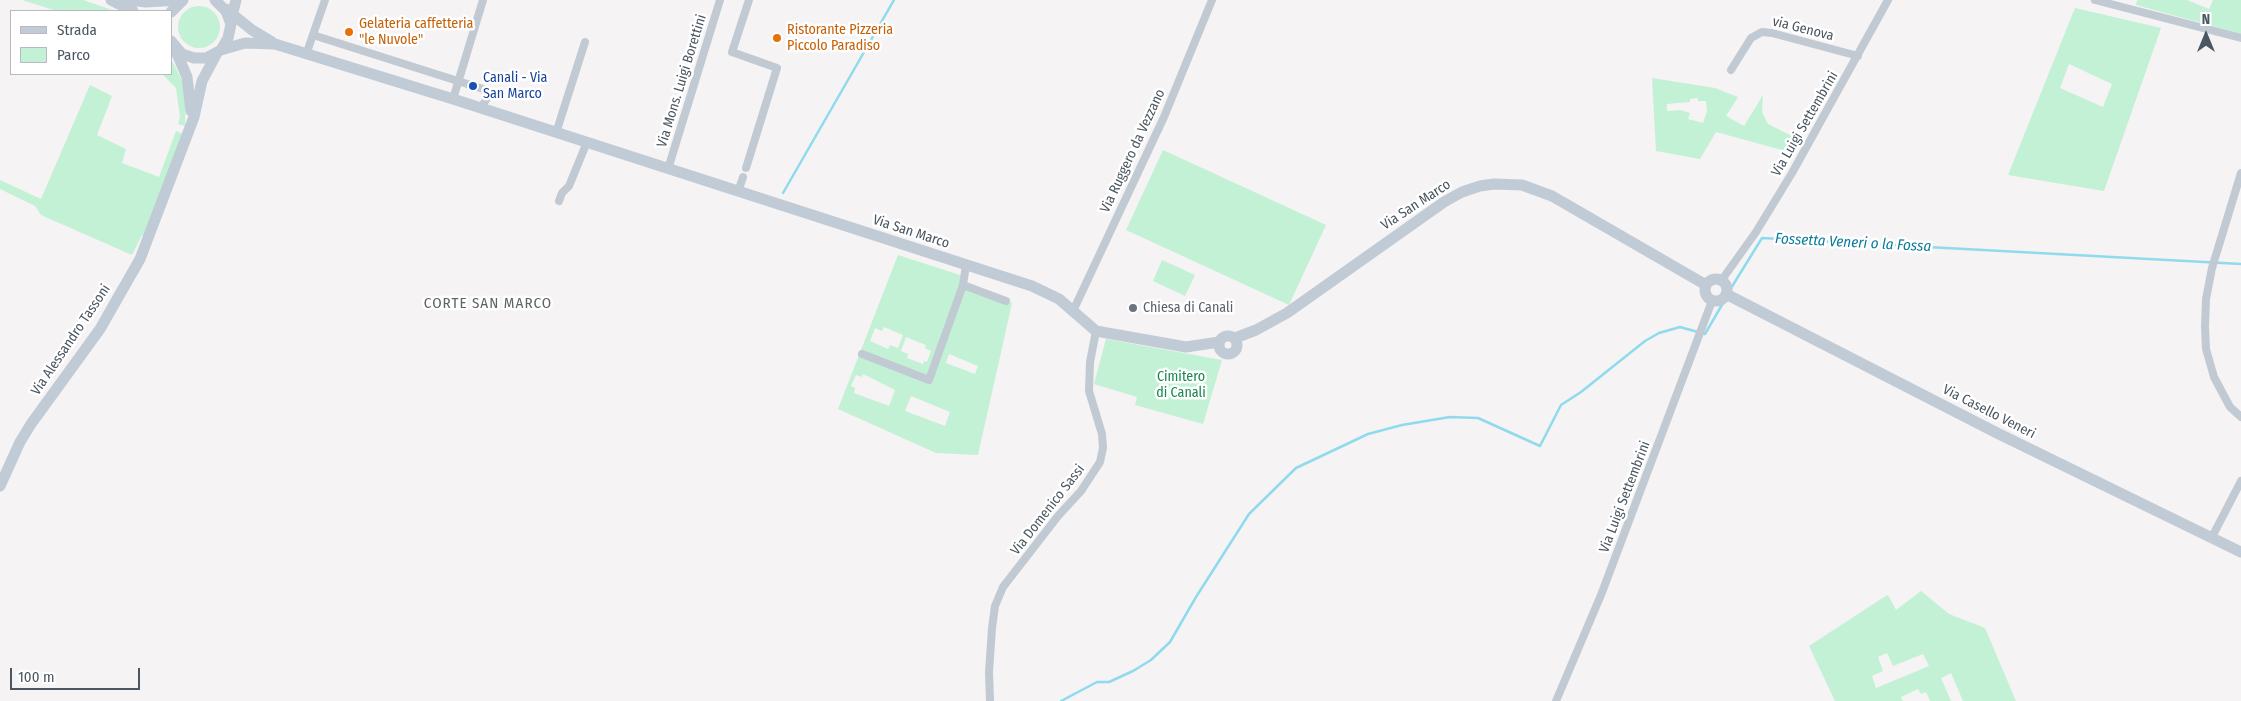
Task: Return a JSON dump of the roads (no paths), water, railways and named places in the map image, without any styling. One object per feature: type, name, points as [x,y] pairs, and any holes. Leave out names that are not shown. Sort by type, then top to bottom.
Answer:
[{"type":"street","points":[[110,0],[131,10]]},
{"type":"street","points":[[128,0],[146,2],[178,0]]},
{"type":"street","points":[[172,11],[183,0]]},
{"type":"street","points":[[232,19],[236,0]]},
{"type":"street","points":[[307,52],[325,0]]},
{"type":"street","points":[[453,99],[483,0]]},
{"type":"street","name":"Via Mons. Luigi Borettini","points":[[668,169],[720,0]]},
{"type":"street","points":[[746,168],[778,68],[732,52],[749,0]]},
{"type":"street","name":"Via Ruggero da Vezzano","points":[[1073,311],[1164,117],[1212,0]]},
{"type":"street","name":"Via Luigi Settembrini","points":[[1721,281],[1756,232],[1858,56],[1888,0]]},
{"type":"street","points":[[2094,0],[2241,38]]},
{"type":"street","points":[[2125,9],[2128,0]]},
{"type":"street","points":[[219,3],[232,19]]},
{"type":"street","name":"Via San Marco","points":[[232,19],[275,44]]},
{"type":"street","name":"Via Alessandro Tassoni","points":[[0,486],[20,442],[31,424],[100,329],[135,266],[168,189],[196,110],[202,81],[228,38],[232,19]]},
{"type":"street","name":"via Genova","points":[[1731,70],[1751,38],[1762,32],[1858,56]]},
{"type":"street","points":[[313,35],[485,91],[487,98],[481,108]]},
{"type":"street","points":[[556,133],[585,42]]},
{"type":"street","name":"Via San Marco","points":[[172,43],[182,54],[194,58],[206,58],[219,51],[245,43],[275,44],[307,52],[1044,290],[1096,331]]},
{"type":"street","name":"Via Alessandro Tassoni","points":[[172,43],[189,85],[191,124]]},
{"type":"street","points":[[559,201],[562,193],[569,186],[587,142]]},
{"type":"street","points":[[2241,173],[2212,268],[2206,299],[2205,320],[2206,348],[2214,377],[2230,407],[2241,417]]},
{"type":"street","points":[[738,192],[742,178]]},
{"type":"street","name":"Via San Marco","points":[[1236,342],[1226,336],[1221,348],[1227,355],[1233,354],[1236,342],[1287,314],[1444,202],[1462,192],[1494,184],[1522,185],[1552,196],[1706,285]]},
{"type":"street","points":[[862,354],[929,380],[963,286],[966,266]]},
{"type":"street","points":[[1711,280],[1721,281],[1726,286],[1728,295],[1722,299],[1712,301],[1705,294],[1706,285],[1711,280]]},
{"type":"street","points":[[963,286],[1006,301]]},
{"type":"street","name":"Via Casello Veneri","points":[[1728,295],[1997,433],[2241,552]]},
{"type":"street","name":"Via Luigi Settembrini","points":[[1556,701],[1601,595],[1712,301]]},
{"type":"street","points":[[1096,331],[1186,347],[1202,352],[1221,348]]},
{"type":"street","name":"Via Domenico Sassi","points":[[990,701],[989,672],[992,628],[995,606],[1003,587],[1058,516],[1081,491],[1100,462],[1103,448],[1102,434],[1089,392],[1090,362],[1096,331]]},
{"type":"street","points":[[2212,537],[2241,481]]},
{"type":"waterway","points":[[783,193],[894,0]]},
{"type":"waterway","name":"Fossetta Veneri o la Fossa","points":[[1728,293],[1762,238],[2241,264]]},
{"type":"waterway","name":"Fossetta Veneri o la Fossa","points":[[1061,701],[1097,682],[1109,682],[1133,671],[1151,660],[1170,642],[1196,597],[1249,514],[1296,468],[1368,434],[1402,425],[1450,417],[1478,418],[1540,446],[1561,405],[1581,392],[1645,341],[1659,333],[1680,327],[1705,334],[1726,298]]},
{"type":"place","name":"Gelateria caffetteria \"le Nuvole\"","points":[[349,32]]},
{"type":"place","name":"Ristorante Pizzeria Piccolo Paradiso","points":[[777,38]]},
{"type":"place","name":"Canali - Via San Marco","points":[[473,86]]},
{"type":"place","name":"Chiesa di Canali","points":[[1133,308]]},
{"type":"district","name":"CORTE SAN MARCO","points":[[488,304]]},
{"type":"park label","name":"Cimitero di Canali","points":[[1181,386]]}]
